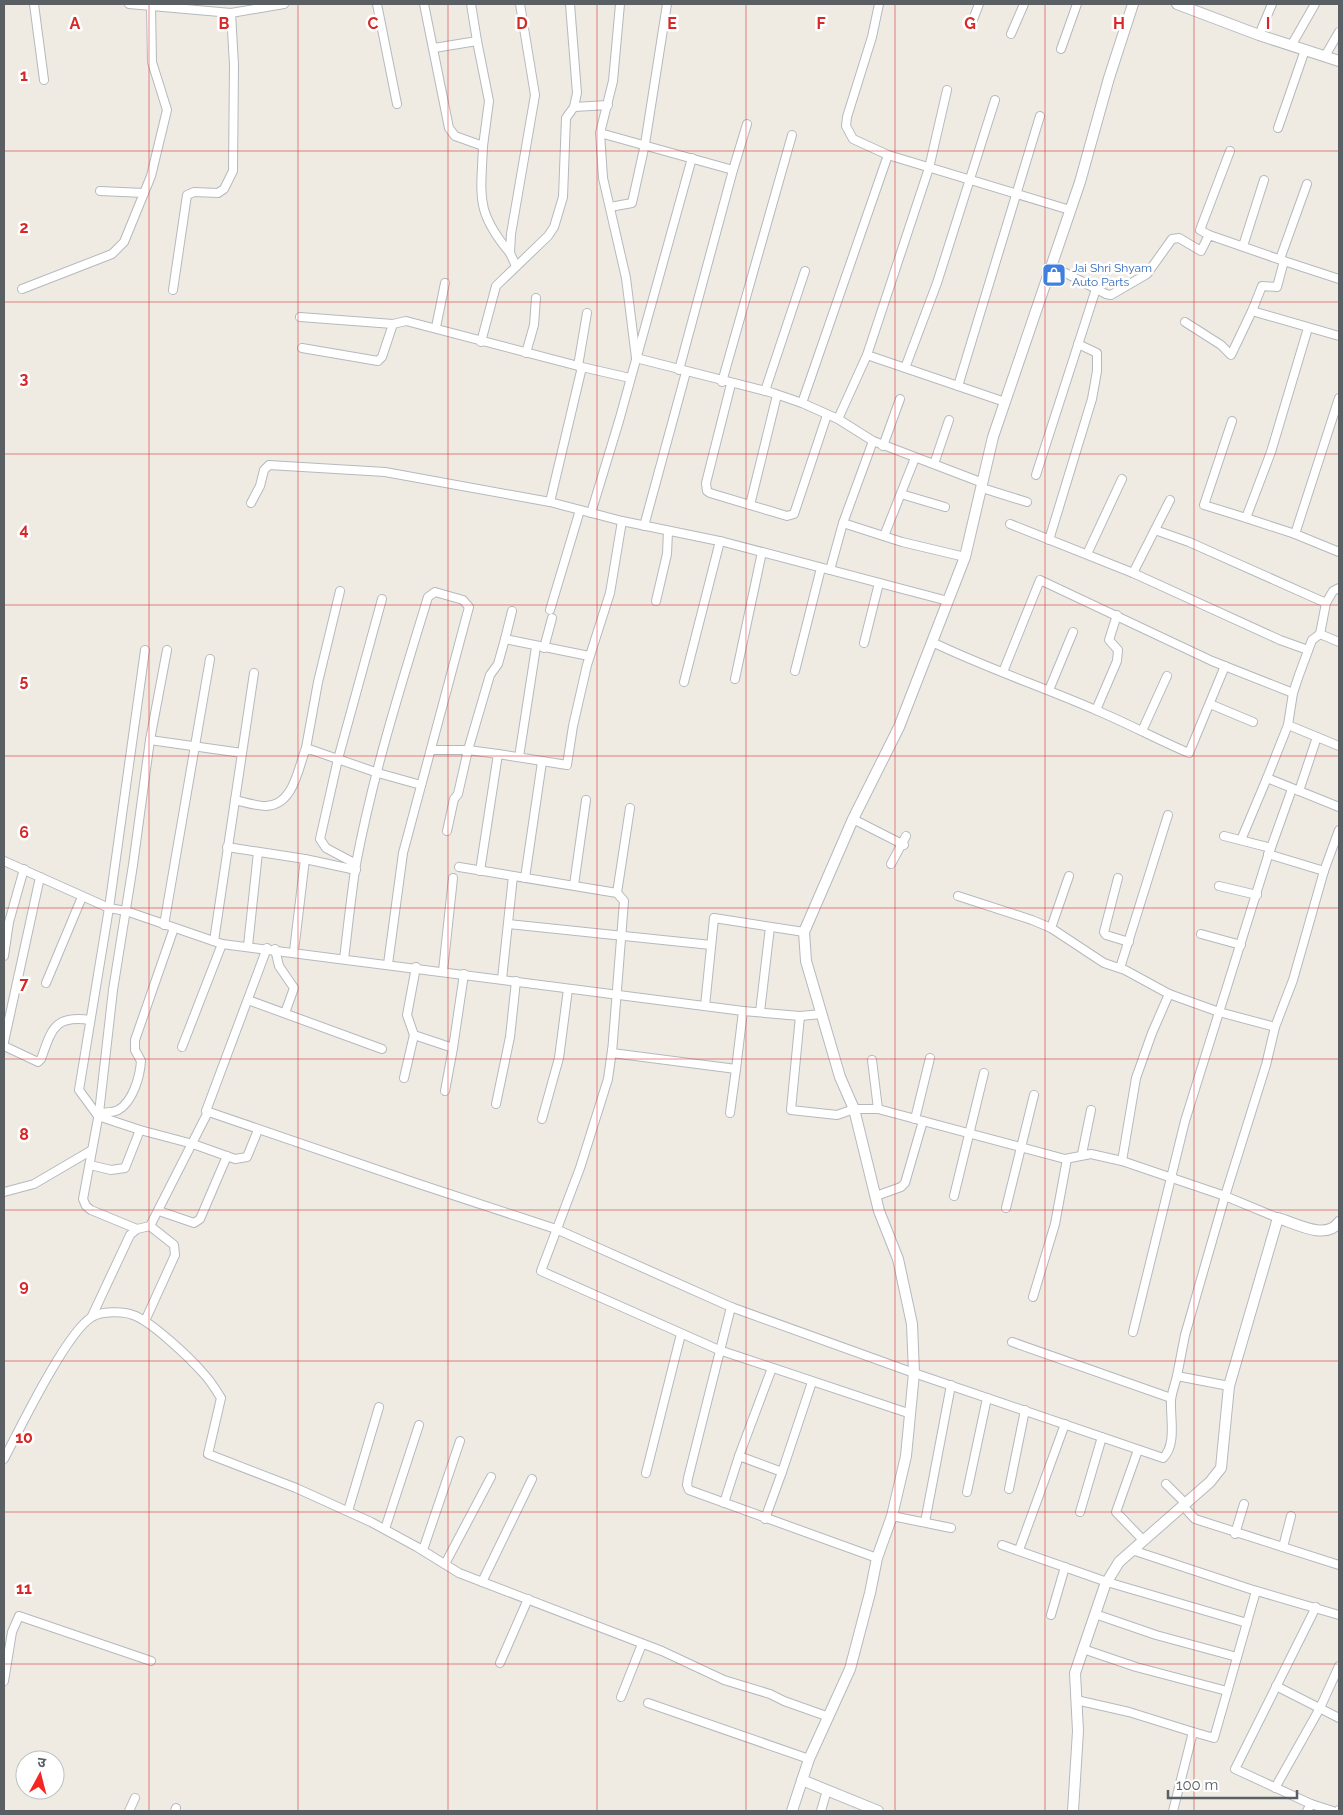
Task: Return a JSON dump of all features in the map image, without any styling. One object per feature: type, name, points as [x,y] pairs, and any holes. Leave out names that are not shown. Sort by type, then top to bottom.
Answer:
[{"type":"street","points":[[34,4],[44,80]]},
{"type":"street","points":[[129,4],[231,13],[284,4]]},
{"type":"street","points":[[377,4],[397,104]]},
{"type":"street","points":[[424,4],[449,128],[455,136],[483,146]]},
{"type":"street","points":[[471,4],[489,101],[483,146],[481,196],[484,215],[496,236],[510,253],[516,266]]},
{"type":"street","points":[[510,253],[515,208],[535,95],[520,4]]},
{"type":"street","points":[[481,342],[496,286],[548,236],[554,227],[563,197],[566,118],[574,106],[577,93],[570,4]]},
{"type":"street","points":[[620,4],[613,81],[600,133],[604,178],[626,278],[636,358]]},
{"type":"street","points":[[610,206],[632,203],[645,144],[667,4]]},
{"type":"street","points":[[879,4],[846,126],[853,138],[888,155],[1070,210]]},
{"type":"street","points":[[971,25],[979,4]]},
{"type":"street","points":[[1012,34],[1024,4]]},
{"type":"street","points":[[1062,49],[1077,4]]},
{"type":"street","points":[[792,1811],[809,1759],[850,1669],[877,1558],[892,1516],[906,1456],[914,1374],[912,1324],[898,1258],[876,1196],[854,1109],[840,1076],[806,961],[804,932],[853,819],[899,727],[965,557],[993,438],[1052,266],[1133,4]]},
{"type":"street","points":[[1177,4],[1259,36],[1339,61]]},
{"type":"street","points":[[1259,36],[1272,4]]},
{"type":"street","points":[[1291,46],[1315,4]]},
{"type":"street","points":[[22,289],[112,254],[124,242],[144,193],[167,110],[152,62],[151,5]]},
{"type":"street","points":[[173,290],[187,195],[194,192],[218,193],[224,189],[234,171],[234,65],[231,13]]},
{"type":"street","points":[[1325,56],[1339,32]]},
{"type":"street","points":[[434,48],[477,41]]},
{"type":"street","points":[[1278,128],[1305,50]]},
{"type":"street","points":[[838,419],[867,355],[929,168],[947,90]]},
{"type":"street","points":[[905,368],[937,283],[995,100]]},
{"type":"street","points":[[574,106],[608,105]]},
{"type":"street","points":[[958,386],[1040,116]]},
{"type":"street","points":[[644,526],[733,170],[747,124]]},
{"type":"street","points":[[600,133],[733,170]]},
{"type":"street","points":[[722,382],[792,135]]},
{"type":"street","points":[[1230,151],[1200,230],[1209,235],[1339,279]]},
{"type":"street","points":[[802,403],[888,155]]},
{"type":"street","points":[[591,513],[692,158]]},
{"type":"street","points":[[1243,246],[1264,180]]},
{"type":"street","points":[[1185,322],[1221,345],[1231,355],[1262,286],[1277,287],[1282,260],[1307,184]]},
{"type":"street","points":[[100,190],[144,193]]},
{"type":"street","points":[[1052,266],[1111,295],[1147,274],[1176,237],[1201,251],[1209,235]]},
{"type":"street","points":[[765,392],[805,271]]},
{"type":"street","points":[[436,327],[445,283]]},
{"type":"street","points":[[1036,475],[1096,289]]},
{"type":"street","points":[[526,353],[534,325],[536,298]]},
{"type":"street","points":[[1252,311],[1339,336]]},
{"type":"street","points":[[550,502],[580,367],[587,314]]},
{"type":"street","points":[[300,317],[393,324],[406,321],[436,327],[481,342],[630,378]]},
{"type":"street","points":[[302,348],[378,361],[382,357],[393,324]]},
{"type":"street","points":[[1246,518],[1271,452],[1308,328]]},
{"type":"street","points":[[1049,540],[1072,467],[1097,371],[1097,353],[1078,344]]},
{"type":"street","points":[[867,355],[1005,402]]},
{"type":"street","points":[[636,358],[802,403],[838,419],[883,446],[934,464],[1027,502]]},
{"type":"street","points":[[731,384],[706,488],[710,493],[787,516],[794,514],[827,415]]},
{"type":"street","points":[[750,505],[778,395]]},
{"type":"street","points":[[1295,534],[1339,398]]},
{"type":"street","points":[[883,446],[900,399]]},
{"type":"street","points":[[934,464],[949,420]]},
{"type":"street","points":[[1232,421],[1204,505],[1295,534],[1339,552]]},
{"type":"street","points":[[830,570],[843,523],[873,441]]},
{"type":"street","points":[[884,536],[915,458]]},
{"type":"street","points":[[251,503],[260,486],[264,470],[273,464],[384,472],[550,502],[622,521],[720,541],[948,601]]},
{"type":"street","points":[[1087,554],[1122,479]]},
{"type":"street","points":[[901,494],[946,507]]},
{"type":"street","points":[[1133,573],[1170,500]]},
{"type":"street","points":[[519,757],[540,647],[580,510]]},
{"type":"street","points":[[431,750],[468,750],[567,765],[573,726],[589,656],[610,593],[622,521]]},
{"type":"street","points":[[843,523],[884,536],[965,557]]},
{"type":"street","points":[[1010,524],[1133,573],[1280,640],[1308,650]]},
{"type":"street","points":[[1155,530],[1190,542],[1326,603]]},
{"type":"street","points":[[656,601],[667,554],[668,531]]},
{"type":"street","points":[[684,682],[720,541]]},
{"type":"street","points":[[735,679],[762,552]]},
{"type":"street","points":[[795,671],[821,568]]},
{"type":"street","points":[[1003,672],[1040,580],[1225,666],[1293,693]]},
{"type":"street","points":[[864,643],[879,583]]},
{"type":"street","points":[[1241,840],[1288,725],[1293,693],[1312,640],[1320,634],[1326,603],[1332,591],[1339,588]]},
{"type":"street","points":[[235,800],[267,806],[283,800],[291,790],[306,748],[318,682],[340,591]]},
{"type":"street","points":[[344,959],[356,867],[378,773],[398,695],[428,597],[435,592],[462,600],[469,607],[403,853],[388,964]]},
{"type":"street","points":[[356,867],[326,848],[320,840],[338,759],[382,598]]},
{"type":"street","points":[[447,831],[454,799],[458,794],[468,750],[490,675],[498,664],[512,612]]},
{"type":"street","points":[[1096,710],[1117,661],[1118,650],[1109,640],[1117,615]]},
{"type":"street","points":[[1049,690],[1072,632]]},
{"type":"street","points":[[1320,634],[1339,642]]},
{"type":"street","points":[[505,639],[589,656]]},
{"type":"street","points":[[932,642],[971,661],[1096,710],[1188,753],[1225,666]]},
{"type":"street","points":[[145,650],[109,908],[79,1090],[98,1114],[140,1130],[193,1144],[240,1160],[247,1157],[258,1130]]},
{"type":"street","points":[[137,1229],[86,1206],[83,1199],[98,1114],[113,990],[150,740],[167,650]]},
{"type":"street","points":[[164,925],[210,659]]},
{"type":"street","points":[[182,1047],[218,942],[227,847],[254,673]]},
{"type":"street","points":[[1142,731],[1167,676]]},
{"type":"street","points":[[1210,704],[1253,722]]},
{"type":"street","points":[[1288,725],[1338,743]]},
{"type":"street","points":[[1133,1332],[1185,1121],[1270,851],[1317,737]]},
{"type":"street","points":[[150,740],[242,753]]},
{"type":"street","points":[[306,748],[378,773],[421,785]]},
{"type":"street","points":[[480,871],[498,754]]},
{"type":"street","points":[[526,878],[542,762]]},
{"type":"street","points":[[1267,778],[1339,807]]},
{"type":"street","points":[[574,885],[586,800]]},
{"type":"street","points":[[617,892],[630,808]]},
{"type":"street","points":[[1120,968],[1168,815]]},
{"type":"street","points":[[853,819],[903,844]]},
{"type":"street","points":[[208,1112],[556,1228],[732,1307],[914,1374],[1163,1458],[1167,1454],[1171,1440],[1172,1398],[1186,1335],[1225,1196],[1266,1065],[1275,1027],[1293,980],[1324,871],[1339,830]]},
{"type":"street","points":[[891,864],[906,836]]},
{"type":"street","points":[[1224,836],[1241,840],[1324,871]]},
{"type":"street","points":[[227,847],[356,867]]},
{"type":"street","points":[[248,946],[258,852]]},
{"type":"street","points":[[294,951],[305,859]]},
{"type":"street","points":[[4,861],[109,908],[126,911],[218,942],[743,1011],[800,1016],[822,1014]]},
{"type":"street","points":[[459,867],[617,892],[624,901],[608,1079],[580,1168],[541,1271],[719,1350],[911,1414]]},
{"type":"street","points":[[4,956],[6,921],[24,869]]},
{"type":"street","points":[[502,979],[513,876]]},
{"type":"street","points":[[1051,928],[1070,876]]},
{"type":"street","points":[[4,1042],[40,877]]},
{"type":"street","points":[[443,971],[453,878]]},
{"type":"street","points":[[1118,878],[1104,932],[1106,936],[1129,942]]},
{"type":"street","points":[[1219,886],[1256,896]]},
{"type":"street","points":[[958,896],[1051,928],[1104,963],[1120,968],[1169,994],[1219,1012],[1275,1027]]},
{"type":"street","points":[[46,983],[82,897]]},
{"type":"street","points":[[706,1006],[714,918],[804,932]]},
{"type":"street","points":[[508,924],[711,945]]},
{"type":"street","points":[[760,1012],[770,927]]},
{"type":"street","points":[[98,1114],[118,1111],[128,1102],[134,1088],[142,1061],[134,1050],[135,1040],[174,928]]},
{"type":"street","points":[[1201,934],[1241,945]]},
{"type":"street","points":[[4,1459],[69,1342],[92,1316],[130,1235],[137,1229],[150,1226],[159,1211],[208,1112],[206,1111],[267,948]]},
{"type":"street","points":[[275,949],[280,966],[294,988],[285,1013]]},
{"type":"street","points":[[404,1078],[414,1035],[407,1015],[416,967]]},
{"type":"street","points":[[445,1090],[464,974]]},
{"type":"street","points":[[496,1104],[510,1038],[516,981]]},
{"type":"street","points":[[542,1119],[559,1058],[568,989]]},
{"type":"street","points":[[1122,1161],[1136,1078],[1152,1033],[1169,994]]},
{"type":"street","points":[[248,1000],[382,1049]]},
{"type":"street","points":[[730,1113],[743,1011]]},
{"type":"street","points":[[800,1016],[790,1110],[837,1115],[854,1109],[878,1109],[1068,1159],[1082,1154],[1122,1161],[1172,1177],[1278,1218],[1318,1231],[1330,1230],[1339,1222]]},
{"type":"street","points":[[4,1046],[38,1062],[42,1058],[52,1029],[56,1025],[74,1019],[90,1020]]},
{"type":"street","points":[[414,1035],[453,1048]]},
{"type":"street","points":[[612,1050],[612,1053],[736,1068]]},
{"type":"street","points":[[876,1196],[901,1187],[905,1183],[930,1058]]},
{"type":"street","points":[[872,1060],[878,1109]]},
{"type":"street","points":[[954,1196],[984,1073]]},
{"type":"street","points":[[1006,1208],[1034,1095]]},
{"type":"street","points":[[1082,1154],[1091,1110]]},
{"type":"street","points":[[90,1165],[111,1170],[125,1168],[140,1130]]},
{"type":"street","points":[[4,1192],[34,1184],[92,1150]]},
{"type":"street","points":[[159,1211],[187,1222],[194,1223],[200,1219],[227,1156]]},
{"type":"street","points":[[1033,1297],[1055,1224],[1068,1159]]},
{"type":"street","points":[[1073,1811],[1078,1731],[1075,1673],[1095,1614],[1107,1582],[1119,1562],[1184,1505],[1221,1468],[1229,1386],[1278,1218]]},
{"type":"street","points":[[145,1321],[175,1255],[174,1246],[150,1226]]},
{"type":"street","points":[[732,1307],[719,1350],[687,1485],[689,1490],[877,1558]]},
{"type":"street","points":[[92,1316],[115,1313],[132,1314],[145,1321],[204,1374],[221,1398],[208,1454],[296,1488],[348,1511],[385,1529],[459,1573],[642,1644],[724,1680],[770,1694],[829,1717]]},
{"type":"street","points":[[646,1473],[681,1334]]},
{"type":"street","points":[[1012,1342],[1172,1398]]},
{"type":"street","points":[[724,1503],[739,1456],[772,1368]]},
{"type":"street","points":[[1177,1376],[1229,1386]]},
{"type":"street","points":[[765,1519],[812,1382]]},
{"type":"street","points":[[924,1522],[951,1385]]},
{"type":"street","points":[[967,1492],[987,1398]]},
{"type":"street","points":[[348,1511],[379,1407]]},
{"type":"street","points":[[1009,1489],[1025,1410]]},
{"type":"street","points":[[1019,1550],[1065,1424]]},
{"type":"street","points":[[385,1529],[419,1426]]},
{"type":"street","points":[[1080,1512],[1102,1437]]},
{"type":"street","points":[[422,1550],[460,1441]]},
{"type":"street","points":[[1138,1450],[1116,1512],[1143,1540]]},
{"type":"street","points":[[739,1456],[782,1472]]},
{"type":"street","points":[[445,1564],[491,1477]]},
{"type":"street","points":[[482,1582],[532,1479]]},
{"type":"street","points":[[1166,1484],[1195,1519],[1235,1534],[1339,1564]]},
{"type":"street","points":[[1235,1534],[1244,1504]]},
{"type":"street","points":[[892,1516],[951,1528]]},
{"type":"street","points":[[1283,1547],[1291,1516]]},
{"type":"street","points":[[1002,1545],[1107,1582],[1247,1624]]},
{"type":"street","points":[[1132,1550],[1339,1615]]},
{"type":"street","points":[[1051,1615],[1065,1567]]},
{"type":"street","points":[[1076,1700],[1129,1712],[1214,1738],[1256,1590]]},
{"type":"street","points":[[500,1663],[528,1599]]},
{"type":"street","points":[[1316,1607],[1235,1768],[1311,1804],[1332,1811]]},
{"type":"street","points":[[1095,1614],[1156,1635],[1237,1657]]},
{"type":"street","points":[[4,1681],[12,1632],[19,1616],[151,1661]]},
{"type":"street","points":[[621,1697],[642,1644]]},
{"type":"street","points":[[1083,1649],[1136,1667],[1227,1691]]},
{"type":"street","points":[[1275,1788],[1320,1708],[1339,1666]]},
{"type":"street","points":[[1276,1686],[1339,1718]]},
{"type":"street","points":[[648,1703],[809,1759]]},
{"type":"street","points":[[1173,1811],[1193,1732]]},
{"type":"street","points":[[802,1780],[878,1811]]},
{"type":"street","points":[[821,1811],[827,1790]]},
{"type":"street","points":[[129,1811],[135,1798]]},
{"type":"street","points":[[1306,1811],[1311,1804]]},
{"type":"place","name":"Jai Shri Shyam Auto Parts","points":[[1054,275]]}]
